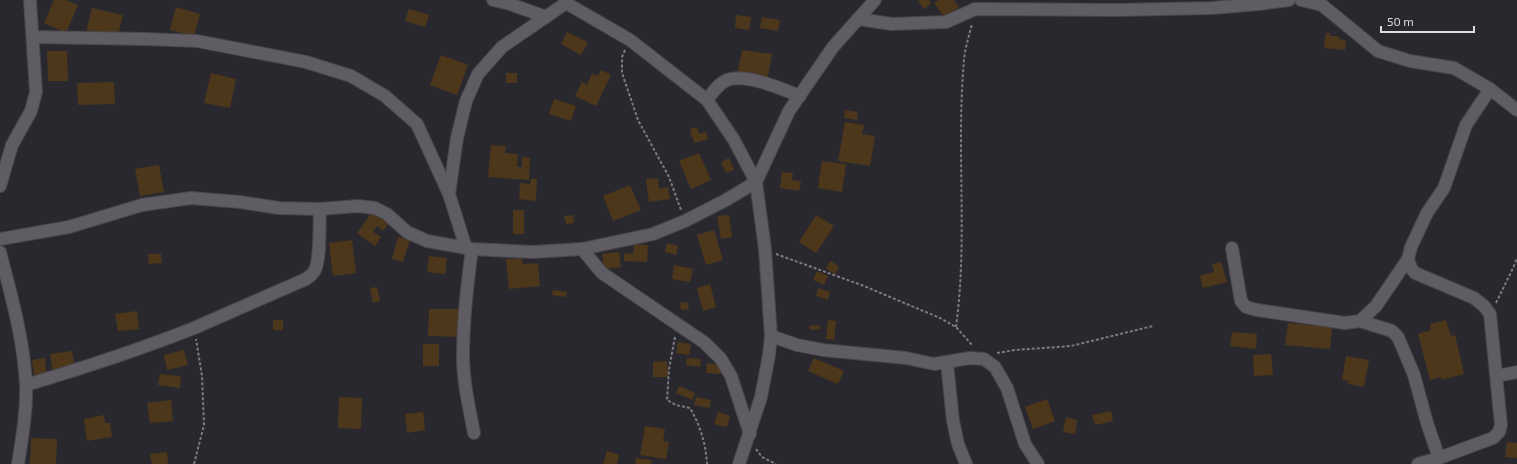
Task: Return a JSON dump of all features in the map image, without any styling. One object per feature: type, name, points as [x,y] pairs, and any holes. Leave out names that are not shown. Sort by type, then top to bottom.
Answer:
[{"type":"street","points":[[0,186],[12,145],[31,111],[36,92],[30,0]]},
{"type":"street","points":[[493,0],[510,4],[546,17]]},
{"type":"street","points":[[0,239],[69,227],[142,205],[190,198],[240,202],[279,208],[320,209],[358,206],[375,208],[387,214],[408,232],[427,241],[469,249],[533,252],[582,249],[653,234],[685,221],[726,200],[756,182],[789,111],[833,47],[876,0]]},
{"type":"street","points":[[858,19],[892,24],[946,22],[975,9],[1117,10],[1212,8],[1289,0]]},
{"type":"street","points":[[1301,0],[1322,5],[1378,51],[1410,61],[1454,68],[1490,89],[1517,110]]},
{"type":"street","points":[[449,194],[457,138],[466,101],[478,74],[502,47],[566,2],[630,40],[707,100],[734,140],[756,182],[765,249],[771,336],[769,355],[761,397],[739,464]]},
{"type":"street","points":[[33,37],[145,39],[197,42],[306,62],[351,76],[385,96],[417,124],[449,194],[469,249],[463,358],[465,388],[474,432]]},
{"type":"street","points":[[707,100],[718,86],[727,80],[742,79],[779,88],[800,96]]},
{"type":"street","points":[[1360,321],[1376,306],[1408,260],[1411,247],[1427,212],[1444,188],[1466,125],[1490,89]]},
{"type":"street","points":[[26,384],[79,369],[194,328],[306,279],[311,276],[315,270],[318,257],[320,209]]},
{"type":"street","points":[[1232,248],[1241,301],[1246,307],[1257,310],[1345,323],[1360,321],[1392,331],[1398,336],[1414,375],[1427,423],[1439,458]]},
{"type":"street","points":[[582,249],[602,273],[705,343],[721,359],[731,376],[750,434]]},
{"type":"street","points":[[0,252],[20,339],[26,384],[25,410],[18,464]]},
{"type":"street","points":[[1408,260],[1415,273],[1474,298],[1484,306],[1490,314],[1501,424],[1499,432],[1493,438],[1439,458],[1418,464]]},
{"type":"street","points":[[771,336],[797,345],[823,350],[906,358],[934,364],[983,357],[995,367],[1007,388],[1025,444],[1038,464]]},
{"type":"street","points":[[948,362],[953,421],[958,444],[966,464]]},
{"type":"street","points":[[1497,376],[1517,372]]},
{"type":"path","points":[[956,327],[960,302],[961,272],[960,167],[964,58],[975,9]]},
{"type":"path","points":[[630,40],[622,57],[622,73],[638,120],[669,177],[685,221]]},
{"type":"path","points":[[765,249],[794,261],[824,270],[940,318],[956,327],[983,357],[1015,350],[1071,346],[1153,326]]},
{"type":"path","points":[[1490,314],[1517,258]]},
{"type":"path","points":[[677,323],[669,369],[668,400],[676,405],[690,408],[698,422],[704,441],[707,464]]},
{"type":"path","points":[[194,328],[202,376],[204,425],[194,464]]},
{"type":"path","points":[[750,434],[756,449],[762,457],[776,464]]},
{"type":"building","points":[[54,0],[66,0],[78,5],[66,33],[44,23]]},
{"type":"building","points":[[929,0],[931,4],[924,9],[918,1]]},
{"type":"building","points":[[939,0],[954,0],[959,7],[944,17],[934,3]]},
{"type":"building","points":[[176,7],[200,14],[194,36],[170,30]]},
{"type":"building","points":[[92,8],[123,15],[117,39],[86,32]]},
{"type":"building","points":[[409,9],[429,15],[425,27],[405,21]]},
{"type":"building","points":[[736,15],[751,17],[749,30],[735,28]]},
{"type":"building","points":[[762,17],[780,20],[778,31],[760,28]]},
{"type":"building","points":[[567,32],[588,42],[581,55],[561,44]]},
{"type":"building","points":[[1326,33],[1330,33],[1330,36],[1339,36],[1339,39],[1346,40],[1345,50],[1324,48]]},
{"type":"building","points":[[742,50],[772,54],[767,82],[737,77]]},
{"type":"building","points":[[47,51],[67,51],[68,81],[48,81]]},
{"type":"building","points":[[441,55],[468,65],[457,95],[430,85]]},
{"type":"building","points":[[601,70],[611,75],[596,106],[575,96],[582,82],[587,85],[592,74],[598,76]]},
{"type":"building","points":[[211,73],[236,79],[230,108],[204,103]]},
{"type":"building","points":[[506,73],[517,73],[517,83],[506,83]]},
{"type":"building","points":[[114,82],[115,104],[78,105],[77,83]]},
{"type":"building","points":[[554,99],[576,106],[571,121],[549,114]]},
{"type":"building","points":[[845,110],[858,112],[857,120],[844,118]]},
{"type":"building","points":[[845,122],[864,125],[862,134],[875,136],[870,166],[838,161]]},
{"type":"building","points":[[697,127],[699,134],[706,132],[708,139],[694,143],[690,129]]},
{"type":"building","points":[[491,145],[506,146],[505,153],[518,154],[517,167],[522,167],[522,157],[530,158],[529,180],[488,177]]},
{"type":"building","points":[[699,153],[711,180],[691,189],[679,161]]},
{"type":"building","points":[[729,158],[734,170],[726,173],[721,162]]},
{"type":"building","points":[[822,161],[846,164],[842,192],[818,188]]},
{"type":"building","points":[[159,165],[164,192],[140,196],[135,169]]},
{"type":"building","points":[[782,172],[793,173],[792,180],[801,181],[799,191],[780,188]]},
{"type":"building","points":[[658,178],[659,189],[668,187],[670,199],[649,202],[646,179]]},
{"type":"building","points":[[531,179],[537,179],[536,201],[519,199],[520,183],[530,184]]},
{"type":"building","points":[[630,185],[641,210],[613,221],[603,196]]},
{"type":"building","points":[[513,210],[524,210],[524,234],[513,234]]},
{"type":"building","points":[[373,211],[389,223],[383,231],[377,226],[373,232],[381,237],[375,246],[357,233]]},
{"type":"building","points":[[573,215],[574,223],[566,224],[564,216]]},
{"type":"building","points":[[729,215],[732,237],[721,239],[717,216]]},
{"type":"building","points":[[816,215],[834,226],[816,253],[799,242]]},
{"type":"building","points":[[714,230],[723,260],[706,265],[697,235]]},
{"type":"building","points":[[398,237],[410,240],[403,262],[392,259]]},
{"type":"building","points":[[352,240],[356,273],[333,276],[329,243]]},
{"type":"building","points":[[667,243],[678,246],[676,255],[665,252]]},
{"type":"building","points":[[634,244],[648,245],[647,262],[624,261],[624,253],[633,254]]},
{"type":"building","points":[[619,252],[621,267],[604,269],[602,254]]},
{"type":"building","points":[[148,254],[161,254],[162,263],[149,264]]},
{"type":"building","points":[[429,256],[447,258],[445,274],[427,272]]},
{"type":"building","points":[[522,258],[523,264],[538,263],[540,286],[509,289],[506,259]]},
{"type":"building","points":[[830,261],[839,266],[835,274],[826,269]]},
{"type":"building","points":[[1221,262],[1227,282],[1203,288],[1200,276],[1214,272],[1212,264]]},
{"type":"building","points":[[674,265],[693,269],[690,282],[672,279]]},
{"type":"building","points":[[817,271],[828,276],[824,285],[813,280]]},
{"type":"building","points":[[710,284],[716,307],[703,311],[697,288]]},
{"type":"building","points":[[377,287],[380,301],[373,303],[370,288]]},
{"type":"building","points":[[818,288],[830,292],[828,300],[816,296]]},
{"type":"building","points":[[553,290],[567,292],[566,297],[552,295]]},
{"type":"building","points":[[688,302],[689,309],[681,310],[680,303]]},
{"type":"building","points":[[429,309],[464,309],[463,337],[428,336]]},
{"type":"building","points":[[137,311],[139,329],[118,331],[115,314]]},
{"type":"building","points":[[273,320],[283,320],[283,330],[273,330]]},
{"type":"building","points":[[828,320],[836,321],[834,340],[826,339]]},
{"type":"building","points":[[1446,320],[1451,336],[1455,335],[1464,374],[1441,380],[1441,377],[1430,380],[1418,334],[1431,330],[1430,324]]},
{"type":"building","points":[[1288,323],[1332,327],[1330,349],[1285,345]]},
{"type":"building","points":[[820,325],[821,329],[810,330],[809,326]]},
{"type":"building","points":[[1232,332],[1257,334],[1256,349],[1230,346]]},
{"type":"building","points":[[678,342],[691,344],[689,355],[676,353]]},
{"type":"building","points":[[423,344],[439,344],[439,366],[423,366]]},
{"type":"building","points":[[184,350],[188,365],[167,370],[164,355]]},
{"type":"building","points":[[72,351],[75,370],[53,374],[50,354]]},
{"type":"building","points":[[1271,354],[1273,375],[1254,376],[1253,355]]},
{"type":"building","points":[[1346,356],[1369,360],[1364,387],[1348,384],[1349,381],[1342,380]]},
{"type":"building","points":[[45,358],[47,380],[35,381],[32,360]]},
{"type":"building","points":[[687,358],[701,359],[700,367],[686,365]]},
{"type":"building","points":[[814,358],[844,371],[838,384],[808,371]]},
{"type":"building","points":[[667,361],[668,377],[653,377],[653,362]]},
{"type":"building","points":[[707,363],[723,365],[723,374],[706,373]]},
{"type":"building","points":[[160,374],[181,376],[180,388],[158,385]]},
{"type":"building","points":[[679,386],[695,393],[692,400],[676,393]]},
{"type":"building","points":[[339,397],[362,398],[361,429],[338,428]]},
{"type":"building","points":[[696,397],[711,400],[709,408],[694,405]]},
{"type":"building","points":[[1047,399],[1055,421],[1033,429],[1025,407]]},
{"type":"building","points":[[171,400],[173,421],[150,423],[147,403]]},
{"type":"building","points":[[1111,411],[1113,421],[1095,425],[1092,415]]},
{"type":"building","points":[[423,412],[425,430],[407,433],[405,414]]},
{"type":"building","points":[[718,412],[730,416],[727,427],[714,424]]},
{"type":"building","points":[[104,415],[105,423],[110,423],[112,437],[87,441],[84,419]]},
{"type":"building","points":[[1066,417],[1077,420],[1075,434],[1063,432]]},
{"type":"building","points":[[645,426],[665,429],[663,441],[669,442],[666,459],[640,455]]},
{"type":"building","points":[[31,438],[57,439],[56,464],[30,464]]},
{"type":"building","points":[[1507,442],[1517,443],[1517,458],[1505,457]]},
{"type":"building","points":[[607,451],[619,455],[617,464],[603,464]]},
{"type":"building","points":[[167,452],[168,464],[152,464],[150,454]]},
{"type":"building","points":[[636,458],[652,460],[651,464],[635,464]]}]
